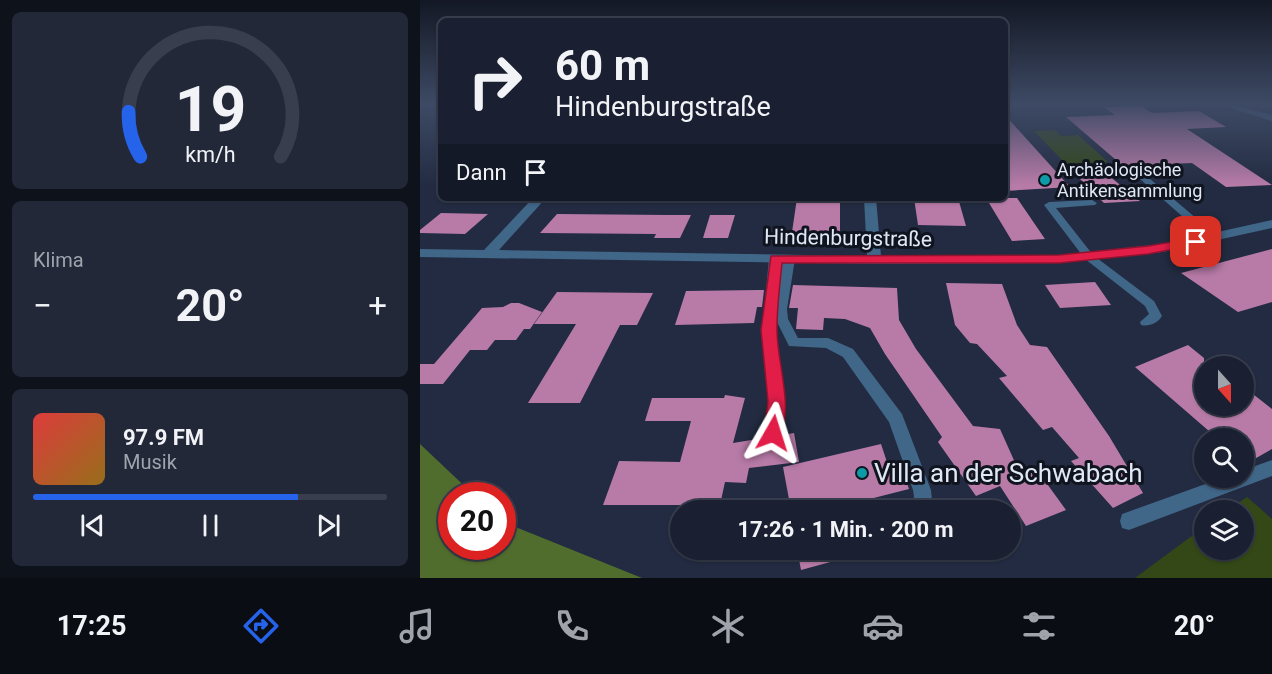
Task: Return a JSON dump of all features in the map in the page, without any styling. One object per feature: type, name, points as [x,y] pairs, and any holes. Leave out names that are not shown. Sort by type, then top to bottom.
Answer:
[{"type":"street","points":[[488,255],[537,201]]},
{"type":"street","points":[[870,201],[874,260]]},
{"type":"street","name":"Hindenburgstraße","points":[[420,253],[991,261],[1089,257],[1163,248],[1272,224]]},
{"type":"lane","points":[[1174,169],[1135,171],[1213,238]]},
{"type":"lane","points":[[1092,203],[1049,205],[1089,257],[1150,304],[1156,316],[1146,322]]},
{"type":"lane","points":[[773,433],[776,401],[769,330],[782,259]]},
{"type":"lane","points":[[782,259],[782,319],[794,343],[828,343],[848,353],[896,419],[922,490],[923,500]]},
{"type":"lane","points":[[1129,521],[1272,468]]},
{"type":"green space","points":[[1035,132],[1057,132],[1061,136],[1078,135],[1108,162],[1066,164]]},
{"type":"green space","points":[[420,444],[460,482],[438,482],[438,560],[516,560],[516,527],[642,578],[420,578]]},
{"type":"green space","points":[[1254,503],[1272,519],[1272,578],[1135,578],[1194,534],[1194,560],[1254,560]]},
{"type":"building","points":[[1008,132],[1020,132],[1070,187],[1008,191]]},
{"type":"building","points":[[1083,132],[1192,132],[1272,185],[1226,187],[1192,163],[1123,166]]},
{"type":"building","points":[[1103,171],[1140,201],[1104,203],[1074,173]]},
{"type":"building","points":[[1008,198],[1017,198],[1045,239],[1012,241],[988,201],[1008,201]]},
{"type":"building","points":[[797,201],[840,201],[840,239],[791,239]]},
{"type":"building","points":[[914,201],[959,201],[966,226],[918,225]]},
{"type":"building","points":[[441,213],[488,214],[465,234],[420,233],[420,230]]},
{"type":"building","points":[[557,214],[691,215],[680,238],[654,238],[656,234],[540,233]]},
{"type":"building","points":[[710,215],[735,215],[728,238],[703,238]]},
{"type":"building","points":[[1272,249],[1272,302],[1238,312],[1181,273]]},
{"type":"building","points":[[1095,282],[1111,305],[1060,308],[1045,285]]},
{"type":"building","points":[[946,283],[1002,284],[1017,325],[1030,345],[1047,347],[1109,436],[1143,493],[1113,508],[1071,461],[1079,458],[1052,427],[1043,430],[999,378],[1007,376],[977,344],[970,343],[955,325]]},
{"type":"building","points":[[793,285],[897,288],[899,320],[916,349],[973,426],[1000,429],[1021,476],[1037,470],[1066,510],[1026,526],[1021,518],[1021,500],[1009,500],[1000,486],[976,496],[938,442],[942,437],[885,354],[870,328],[845,319],[824,318],[823,330],[796,329],[798,308],[789,308]]},
{"type":"building","points":[[764,290],[762,307],[757,307],[754,323],[675,325],[686,291]]},
{"type":"building","points":[[557,292],[653,293],[637,325],[620,325],[580,403],[528,403],[576,324],[534,324]]},
{"type":"building","points":[[511,303],[519,303],[542,312],[530,329],[524,329],[516,340],[495,340],[487,350],[470,350],[443,384],[420,384],[420,364],[434,364],[482,308],[503,307]]},
{"type":"building","points":[[1188,345],[1202,356],[1194,356],[1194,416],[1254,416],[1254,395],[1272,409],[1272,449],[1254,459],[1254,428],[1205,428],[1135,367]]},
{"type":"building","points":[[725,395],[745,398],[733,443],[764,438],[774,442],[780,440],[782,435],[794,433],[799,462],[749,468],[746,483],[725,482],[721,500],[670,500],[670,505],[603,505],[619,461],[680,462],[691,421],[645,421],[652,398],[724,398]]},
{"type":"building","name":"Villa an der Schwabach","points":[[881,444],[888,465],[900,463],[909,489],[866,500],[789,500],[783,467]]},
{"type":"building","points":[[799,560],[838,560],[801,570]]},
{"type":"place","name":"Archäologische Antikensammlung","points":[[1045,180]]},
{"type":"place","name":"Villa an der Schwabach","points":[[862,473]]},
{"type":"route","points":[[773,433],[776,401],[769,330],[776,259],[991,261],[1059,259],[1110,255],[1196,242]]}]
